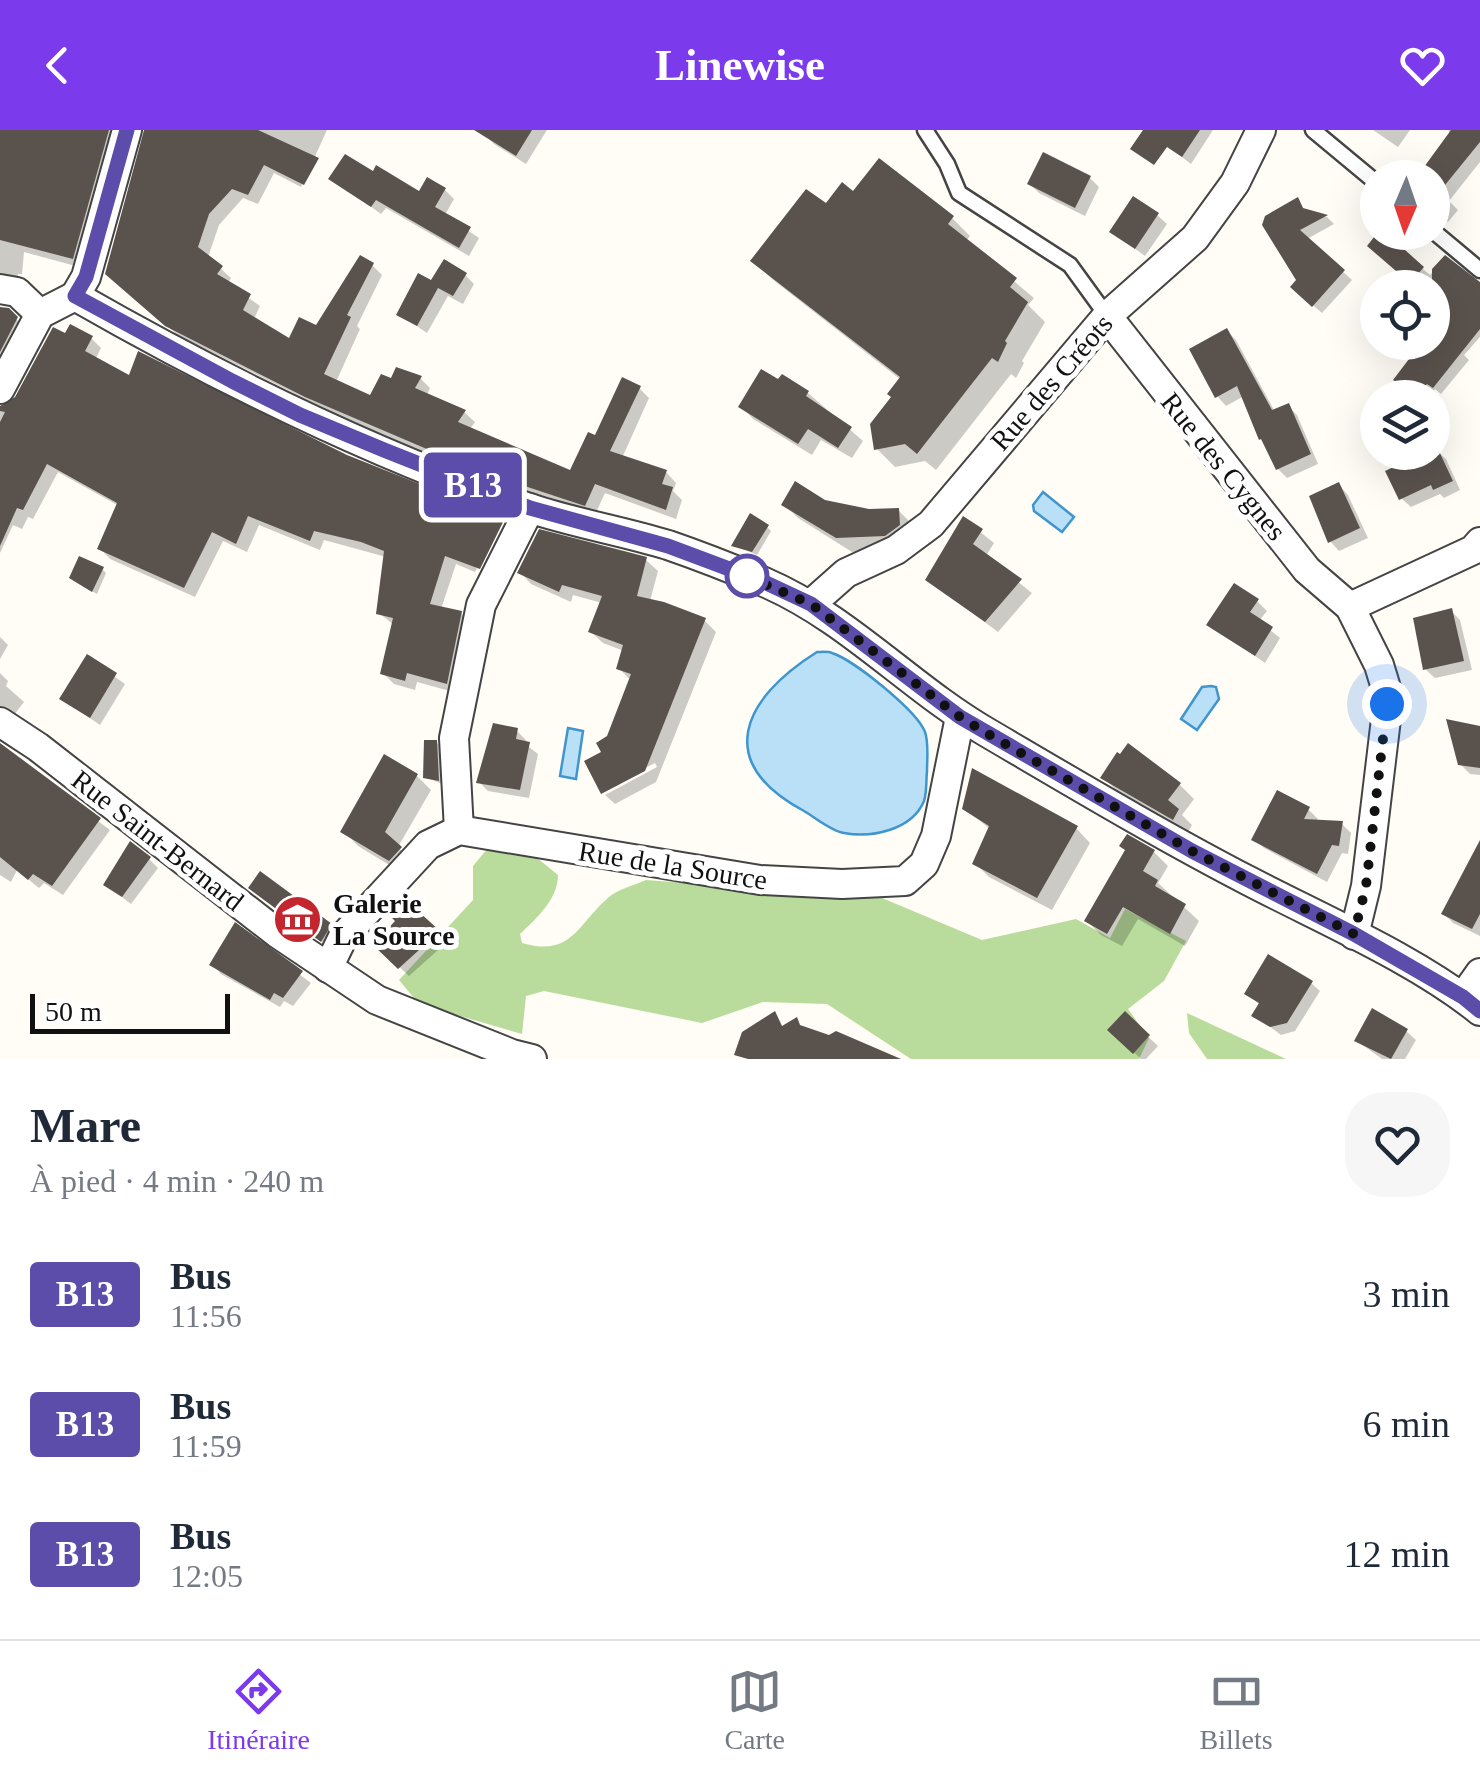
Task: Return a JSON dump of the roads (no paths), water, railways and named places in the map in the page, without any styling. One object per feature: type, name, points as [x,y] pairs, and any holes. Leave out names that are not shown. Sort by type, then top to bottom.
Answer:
[{"type":"street","points":[[0,390],[40,314],[75,296],[86,277],[127,130]]},
{"type":"street","name":"Rue des Créots","points":[[811,604],[846,573],[896,550],[931,524],[1108,316],[1195,238],[1217,212],[1261,130]]},
{"type":"street","points":[[0,290],[17,292],[40,314]]},
{"type":"street","points":[[75,296],[164,347],[300,415],[530,508],[668,546],[811,604],[960,717],[1192,851],[1354,934],[1472,1004],[1480,973]]},
{"type":"street","name":"Rue des Cygnes","points":[[1108,316],[1307,570],[1350,608],[1379,665],[1387,704],[1366,886],[1354,934]]},
{"type":"street","points":[[328,968],[343,938],[428,846],[459,830],[454,738],[481,604],[530,508]]},
{"type":"street","points":[[1350,608],[1472,550],[1480,542]]},
{"type":"street","name":"Rue de la Source","points":[[459,830],[760,880],[842,884],[905,881],[924,864],[936,836],[960,717]]},
{"type":"street","name":"Rue Saint-Bernard","points":[[0,722],[38,747],[277,933],[377,1000],[532,1059]]},
{"type":"lane","points":[[925,130],[959,193],[1070,266],[1108,316]]},
{"type":"lane","points":[[1313,130],[1360,169]]},
{"type":"lane","points":[[1450,245],[1480,270]]},
{"type":"water","points":[[1043,492],[1074,517],[1062,532],[1034,511],[1033,505]]},
{"type":"water","points":[[817,652],[832,653],[869,676],[910,712],[925,732],[925,797],[910,819],[890,830],[855,834],[839,832],[824,824],[775,792],[757,772],[748,752],[748,731],[756,710],[791,670]]},
{"type":"water","points":[[1202,687],[1216,687],[1219,699],[1197,730],[1181,719]]},
{"type":"water","points":[[568,728],[583,731],[576,779],[560,776]]},
{"type":"place","name":"Galerie La Source","points":[[298,919]]}]
